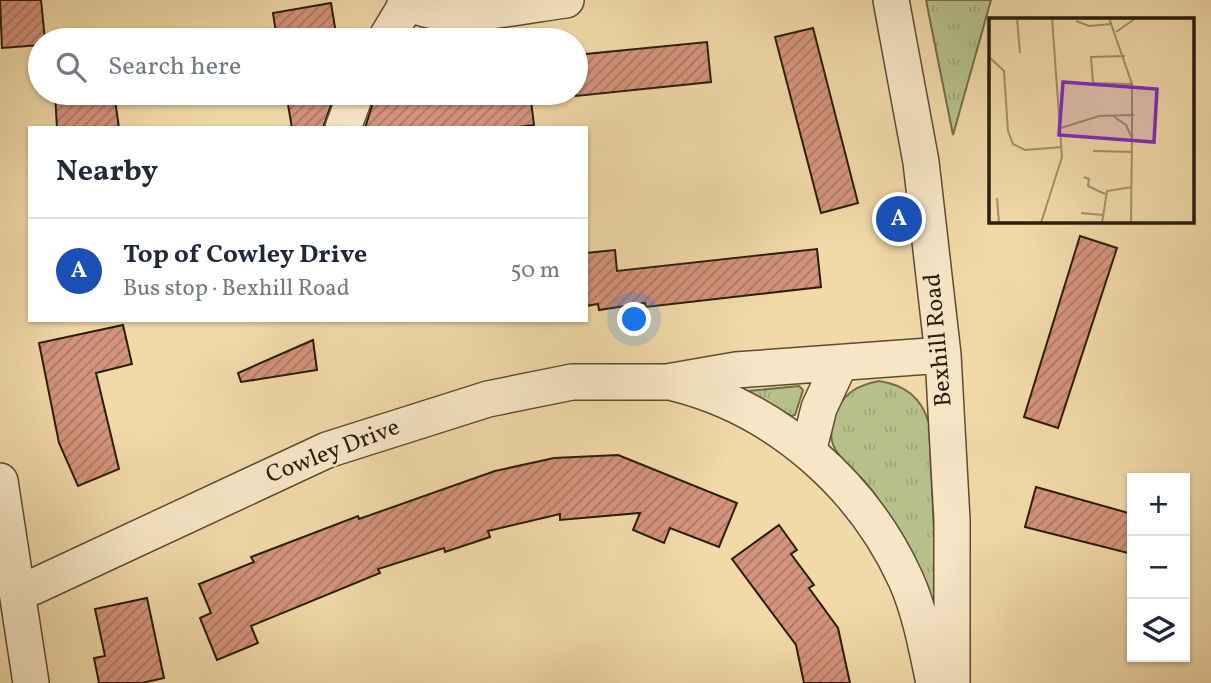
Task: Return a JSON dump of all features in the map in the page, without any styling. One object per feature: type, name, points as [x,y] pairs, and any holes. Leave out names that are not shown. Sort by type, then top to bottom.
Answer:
[{"type":"street","points":[[391,28],[406,1],[427,12],[450,13],[566,0]]},
{"type":"street","name":"Bexhill Road","points":[[891,0],[921,162],[943,355],[953,533],[951,683]]},
{"type":"street","points":[[344,126],[352,105]]},
{"type":"street","name":"Cowley Drive","points":[[18,588],[33,587],[316,455],[392,427],[488,399],[572,382],[667,382],[736,370],[943,355]]},
{"type":"street","points":[[808,452],[819,408],[841,363]]},
{"type":"street","name":"Cowley Drive","points":[[667,382],[738,408],[767,422],[808,452],[848,490],[889,547],[908,583],[934,683]]},
{"type":"street","points":[[0,481],[31,683]]},
{"type":"green space","points":[[926,0],[991,0],[953,135]]},
{"type":"green space","points":[[879,381],[904,389],[917,399],[929,423],[938,619],[886,512],[869,486],[839,455],[832,441],[833,422],[844,398],[859,387]]},
{"type":"green space","points":[[799,386],[803,390],[795,415],[791,416],[748,391]]},
{"type":"building","points":[[0,0],[41,0],[44,28],[28,28],[28,46],[2,48]]},
{"type":"building","points":[[331,3],[335,28],[275,28],[273,13]]},
{"type":"building","points":[[813,28],[858,203],[821,213],[775,37]]},
{"type":"building","points":[[707,42],[711,82],[588,95],[588,54]]},
{"type":"building","points":[[56,105],[116,105],[119,126],[57,126]]},
{"type":"building","points":[[288,105],[331,105],[324,126],[292,126]]},
{"type":"building","points":[[372,105],[532,105],[534,125],[526,126],[366,126]]},
{"type":"building","points":[[1080,236],[1117,248],[1058,428],[1024,417]]},
{"type":"building","points":[[817,249],[821,287],[646,307],[645,303],[599,310],[598,304],[588,306],[588,253],[615,250],[617,271]]},
{"type":"building","points":[[123,325],[132,364],[96,373],[119,469],[78,486],[59,443],[39,343]]},
{"type":"building","points":[[313,340],[317,370],[241,382],[238,373]]},
{"type":"building","points":[[618,455],[737,503],[719,547],[670,528],[664,543],[633,530],[640,513],[560,520],[560,514],[488,531],[490,537],[378,569],[380,573],[251,626],[258,643],[217,660],[200,618],[211,613],[199,584],[254,562],[251,557],[358,516],[359,519],[495,471],[554,458]]},
{"type":"building","points":[[1036,487],[1127,513],[1127,553],[1025,527]]},
{"type":"building","points":[[779,525],[797,550],[791,554],[814,585],[809,588],[838,628],[850,683],[804,683],[796,645],[732,559]]},
{"type":"building","points":[[147,598],[164,678],[142,683],[99,683],[94,658],[105,656],[95,609]]},
{"type":"place","name":"Top of Cowley Drive","points":[[899,219]]}]
